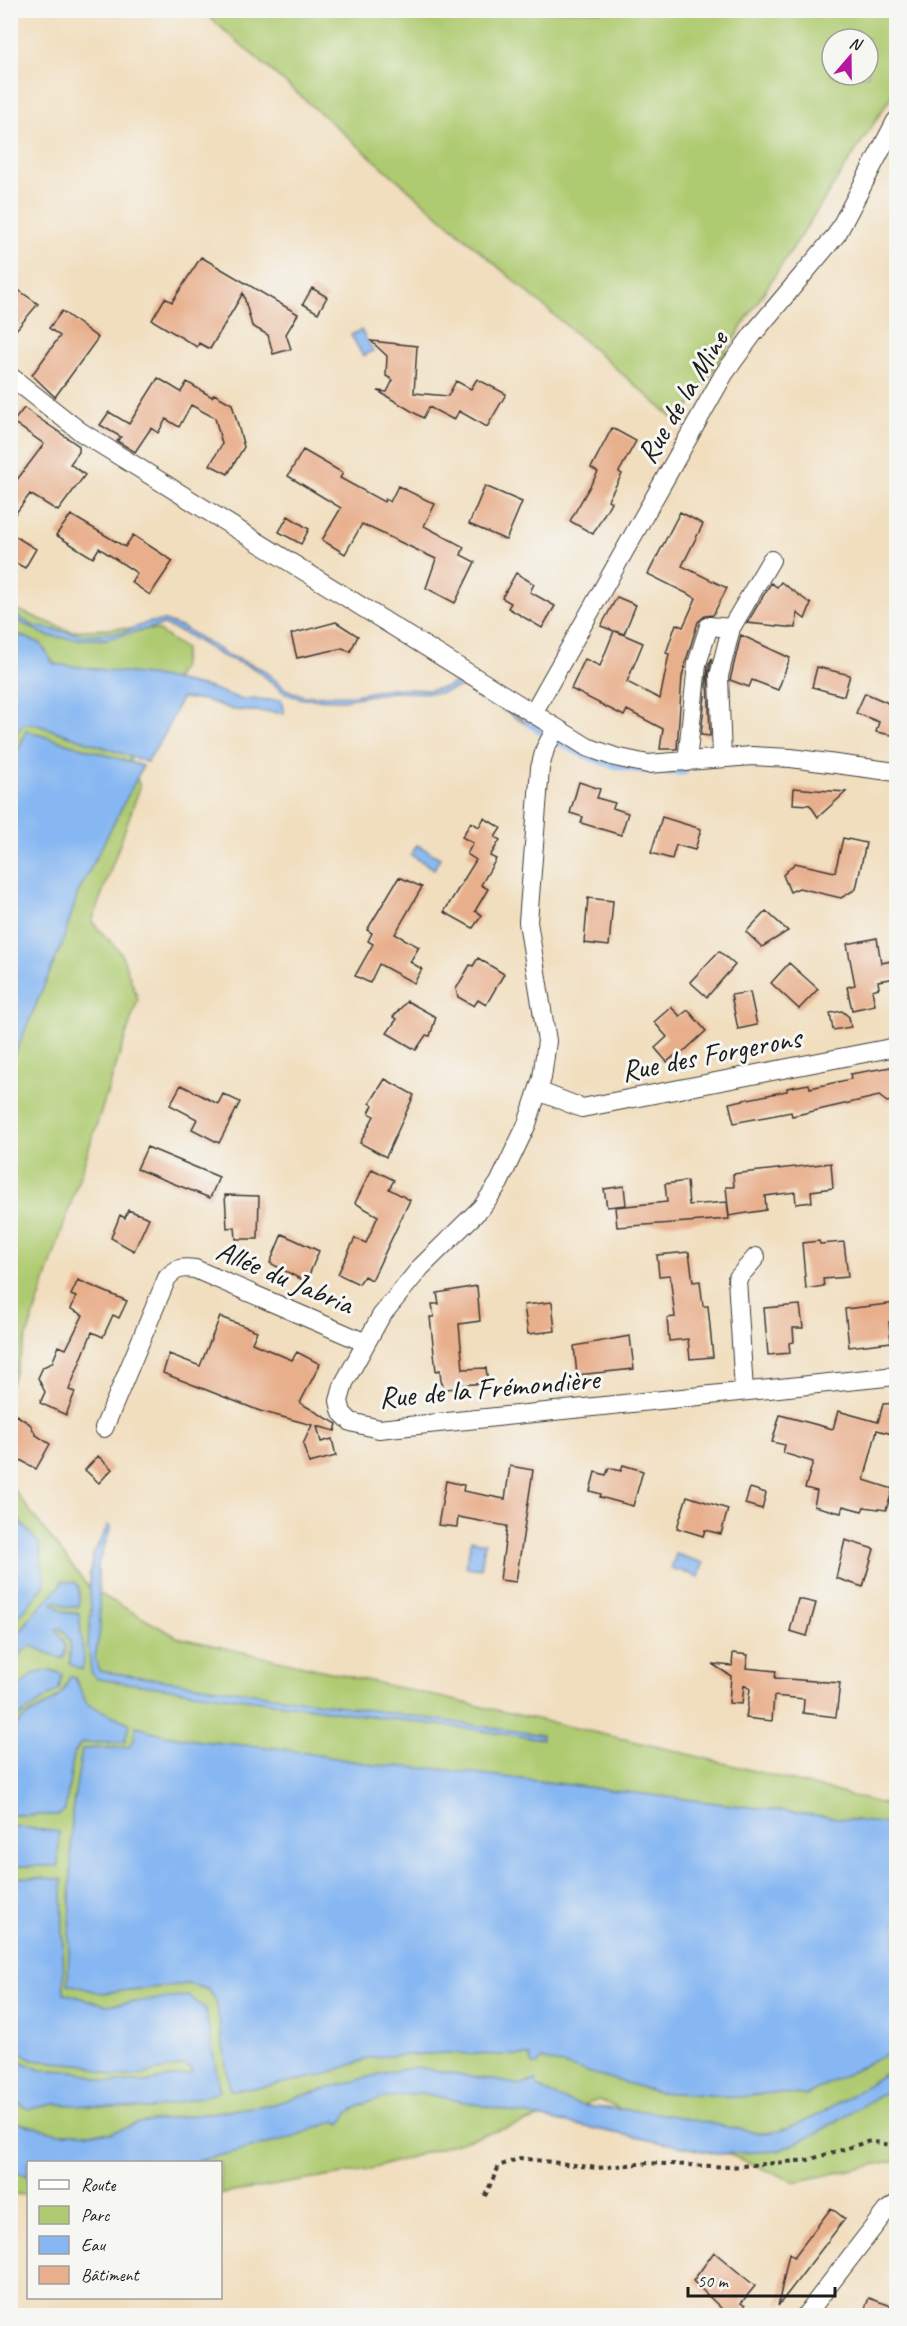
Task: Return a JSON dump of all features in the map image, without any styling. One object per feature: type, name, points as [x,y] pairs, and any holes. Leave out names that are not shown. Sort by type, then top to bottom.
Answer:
[{"type":"street","name":"Rue de la Mine","points":[[533,713],[724,374],[753,334],[837,234],[897,121]]},
{"type":"street","points":[[10,376],[81,432],[160,483],[229,522],[533,713],[551,737],[615,757],[648,764],[722,758],[791,758],[897,771]]},
{"type":"street","points":[[722,758],[719,675],[731,628],[771,560]]},
{"type":"street","points":[[687,762],[697,664],[709,626],[731,628]]},
{"type":"street","name":"Rue de la Frémondière","points":[[551,737],[540,768],[528,922],[547,1041],[538,1091],[512,1157],[482,1208],[421,1267],[381,1316],[344,1383],[339,1401],[342,1413],[351,1422],[379,1429],[897,1376]]},
{"type":"street","name":"Rue des Forgerons","points":[[538,1091],[582,1108],[897,1047]]},
{"type":"street","points":[[744,1391],[737,1279],[756,1257]]},
{"type":"street","name":"Allée du Jabria","points":[[104,1428],[167,1278],[173,1270],[195,1269],[366,1342]]},
{"type":"street","points":[[806,2316],[886,2211],[897,2204]]},
{"type":"path","points":[[485,2196],[499,2166],[520,2158],[597,2168],[648,2163],[730,2167],[808,2160],[870,2141],[890,2145],[897,2153]]},
{"type":"green space","points":[[202,11],[896,11],[896,89],[679,423]]},
{"type":"green space","points":[[10,607],[70,631],[121,628],[157,630],[185,649],[182,668],[127,751],[140,787],[92,922],[121,953],[138,999],[11,1385]]},
{"type":"green space","points":[[10,1485],[89,1588],[177,1637],[672,1750],[896,1807],[896,2160],[795,2182],[599,2100],[368,2170],[222,2194],[222,2161],[27,2161],[27,2195],[11,2194]]},
{"type":"water","points":[[361,330],[373,351],[363,356],[351,335]]},
{"type":"water","points":[[11,612],[33,626],[83,635],[124,632],[149,622],[165,621],[184,628],[226,654],[262,669],[287,690],[305,696],[354,695],[391,688],[430,690],[447,687],[460,680],[528,723],[527,725],[464,686],[440,693],[390,692],[343,700],[303,699],[286,694],[255,669],[220,655],[186,634],[164,625],[106,639],[75,639],[48,636],[11,618]]},
{"type":"water","points":[[11,632],[40,643],[54,664],[155,676],[211,688],[240,699],[281,700],[284,713],[234,710],[205,700],[181,698],[165,734],[147,762],[32,723],[22,725],[11,741]]},
{"type":"water","points":[[26,731],[143,766],[78,893],[62,944],[11,1063],[10,770]]},
{"type":"water","points":[[417,845],[440,858],[434,869],[411,855]]},
{"type":"water","points":[[11,1512],[39,1543],[45,1585],[11,1626]]},
{"type":"water","points":[[108,1525],[111,1527],[98,1564],[100,1630],[95,1659],[100,1671],[542,1735],[542,1739],[97,1679],[91,1672],[88,1644],[91,1613],[89,1576],[93,1555]]},
{"type":"water","points":[[471,1540],[485,1543],[481,1569],[466,1567]]},
{"type":"water","points":[[676,1554],[703,1563],[699,1577],[671,1568]]},
{"type":"water","points":[[61,1581],[75,1582],[79,1587],[79,1607],[67,1607],[56,1601],[52,1604],[67,1613],[79,1613],[84,1661],[82,1670],[70,1664],[70,1642],[61,1628],[56,1629],[65,1647],[62,1659],[32,1646],[23,1650],[11,1673],[11,1644],[34,1613],[61,1585]]},
{"type":"water","points":[[51,1670],[62,1674],[59,1689],[11,1722],[11,1694],[33,1674]]},
{"type":"water","points":[[70,1676],[75,1678],[87,1704],[129,1723],[125,1742],[81,1743],[74,1754],[65,1810],[58,1815],[11,1815],[9,1769],[10,1743],[13,1733],[23,1719],[59,1695]]},
{"type":"water","points":[[135,1726],[165,1735],[201,1741],[277,1748],[376,1765],[440,1769],[896,1825],[896,2049],[806,2095],[771,2093],[740,2097],[657,2092],[542,2059],[537,2065],[533,2065],[530,2056],[446,2053],[373,2057],[320,2076],[258,2088],[230,2090],[216,2001],[209,1990],[189,1984],[101,1993],[68,1984],[72,1812],[82,1749],[128,1747],[134,1740]]},
{"type":"water","points":[[11,1826],[59,1832],[58,1866],[16,1866],[11,1870]]},
{"type":"water","points":[[16,1877],[62,1879],[64,1993],[106,2005],[189,1996],[205,2009],[220,2092],[151,2109],[55,2104],[29,2109],[11,2100],[11,2057],[40,2070],[74,2071],[108,2082],[147,2082],[192,2073],[192,2069],[185,2065],[135,2076],[113,2076],[86,2065],[33,2060],[11,2047],[10,1891]]},
{"type":"water","points":[[416,2067],[522,2085],[536,2080],[537,2086],[576,2104],[658,2113],[761,2133],[794,2126],[812,2118],[896,2067],[896,2086],[813,2135],[778,2151],[717,2154],[421,2093],[383,2098],[364,2104],[348,2113],[341,2124],[336,2121],[280,2141],[197,2161],[27,2161],[27,2176],[11,2171],[11,2121],[58,2133],[111,2133],[138,2123],[273,2104],[383,2073]]},
{"type":"building","points":[[201,257],[298,314],[286,334],[291,349],[273,354],[268,335],[252,326],[243,293],[210,349],[199,343],[197,347],[152,320],[165,298],[172,302]]},
{"type":"building","points":[[10,284],[38,304],[10,337]]},
{"type":"building","points":[[312,288],[327,297],[318,313],[303,304]]},
{"type":"building","points":[[62,311],[98,338],[55,397],[32,375],[60,336],[49,328]]},
{"type":"building","points":[[371,341],[417,346],[414,393],[448,396],[456,381],[471,389],[477,379],[506,394],[487,427],[459,411],[454,420],[429,407],[423,418],[378,391],[387,392],[393,380],[386,376],[387,356]]},
{"type":"building","points":[[158,378],[181,392],[187,382],[212,397],[214,394],[232,404],[244,447],[228,474],[210,465],[222,444],[215,418],[191,405],[179,427],[166,419],[158,433],[151,428],[135,452],[117,441],[121,437],[100,425],[109,412],[129,424]]},
{"type":"building","points":[[24,408],[79,446],[79,452],[70,464],[85,475],[58,511],[30,494],[10,521],[10,489],[44,444],[13,422]]},
{"type":"building","points":[[612,428],[636,441],[619,472],[622,474],[608,500],[611,502],[593,534],[570,521],[598,472],[591,468]]},
{"type":"building","points":[[303,450],[343,473],[340,478],[384,502],[385,499],[390,502],[398,486],[435,504],[424,526],[464,547],[461,555],[475,562],[455,603],[426,588],[436,559],[362,524],[345,554],[322,540],[341,508],[288,476]]},
{"type":"building","points":[[485,486],[522,502],[506,540],[469,524]]},
{"type":"building","points":[[680,512],[703,524],[682,566],[727,588],[713,615],[705,616],[698,622],[682,677],[677,749],[660,749],[663,729],[627,710],[624,716],[571,689],[585,659],[600,666],[614,631],[601,626],[617,597],[636,605],[624,634],[615,631],[643,643],[627,682],[660,699],[669,654],[666,653],[676,624],[683,627],[696,598],[648,574]]},
{"type":"building","points":[[71,515],[125,547],[133,535],[173,561],[150,595],[131,582],[137,573],[99,548],[93,558],[56,535]]},
{"type":"building","points":[[288,516],[309,529],[301,544],[279,532]]},
{"type":"building","points":[[10,533],[36,549],[25,568],[10,560]]},
{"type":"building","points":[[516,573],[534,584],[530,592],[555,606],[542,628],[508,608],[511,603],[502,598]]},
{"type":"building","points":[[781,582],[811,604],[805,619],[797,613],[796,628],[747,623],[771,583],[777,587]]},
{"type":"building","points":[[336,622],[358,636],[350,652],[343,648],[297,658],[291,634]]},
{"type":"building","points":[[741,635],[790,658],[778,690],[752,680],[749,687],[730,680]]},
{"type":"building","points":[[712,658],[708,676],[710,736],[701,735],[708,666]]},
{"type":"building","points":[[817,667],[850,675],[844,696],[812,687]]},
{"type":"building","points":[[865,693],[886,702],[897,712],[897,736],[876,732],[879,722],[856,713]]},
{"type":"building","points":[[579,782],[600,789],[597,798],[615,803],[613,808],[628,813],[621,835],[581,823],[583,817],[570,813]]},
{"type":"building","points":[[794,788],[846,792],[818,817],[810,805],[793,804]]},
{"type":"building","points":[[662,817],[701,829],[695,850],[676,845],[672,859],[651,853]]},
{"type":"building","points":[[484,818],[501,828],[495,837],[500,840],[490,856],[496,859],[481,885],[488,889],[475,911],[482,915],[473,928],[444,912],[476,860],[467,854],[473,843],[462,837],[471,822],[479,827]]},
{"type":"building","points":[[843,838],[866,843],[856,889],[841,898],[799,888],[790,892],[783,875],[795,863],[835,872]]},
{"type":"building","points":[[399,877],[422,887],[395,934],[419,947],[410,962],[422,969],[414,983],[379,964],[370,983],[355,976],[373,944],[368,941],[372,933],[367,930]]},
{"type":"building","points":[[588,898],[613,901],[609,946],[584,943]]},
{"type":"building","points":[[766,911],[788,931],[762,947],[746,932]]},
{"type":"building","points":[[877,938],[881,963],[897,960],[897,978],[878,981],[879,988],[872,990],[875,1005],[852,1010],[847,987],[855,985],[847,944]]},
{"type":"building","points":[[719,951],[735,965],[707,997],[690,982]]},
{"type":"building","points":[[478,958],[504,974],[486,1005],[478,1000],[474,1006],[458,997],[456,989],[470,965],[473,966]]},
{"type":"building","points":[[789,963],[818,989],[799,1009],[771,983]]},
{"type":"building","points":[[750,992],[757,1025],[738,1029],[731,995]]},
{"type":"building","points":[[407,1001],[436,1017],[430,1036],[426,1035],[416,1050],[387,1033],[397,1019],[393,1017]]},
{"type":"building","points":[[671,1007],[680,1016],[688,1010],[706,1031],[682,1053],[680,1051],[667,1062],[655,1048],[667,1037],[654,1022]]},
{"type":"building","points":[[842,1011],[849,1017],[851,1027],[833,1030],[830,1013]]},
{"type":"building","points":[[897,1066],[897,1100],[887,1102],[879,1096],[792,1116],[791,1112],[734,1123],[729,1103],[787,1091],[787,1088],[809,1084],[810,1088],[851,1079],[850,1074]]},
{"type":"building","points":[[385,1079],[414,1095],[386,1157],[360,1143],[374,1116],[369,1113],[373,1105],[370,1103]]},
{"type":"building","points":[[181,1085],[218,1104],[223,1094],[240,1102],[219,1143],[192,1129],[197,1119],[170,1105]]},
{"type":"building","points":[[147,1147],[219,1177],[210,1198],[137,1169]]},
{"type":"building","points":[[831,1163],[833,1188],[811,1191],[812,1202],[796,1204],[795,1192],[765,1196],[766,1210],[729,1216],[726,1187],[734,1187],[733,1174]]},
{"type":"building","points":[[372,1169],[394,1180],[389,1189],[410,1200],[372,1280],[364,1276],[359,1284],[338,1274],[355,1238],[366,1243],[378,1216],[355,1203]]},
{"type":"building","points":[[687,1181],[689,1205],[727,1202],[729,1219],[617,1227],[615,1207],[667,1202],[665,1184]]},
{"type":"building","points":[[624,1186],[626,1205],[607,1207],[604,1189]]},
{"type":"building","points":[[225,1195],[259,1196],[258,1239],[236,1239],[235,1227],[227,1228]]},
{"type":"building","points":[[128,1210],[149,1218],[134,1251],[111,1238],[120,1215],[125,1218]]},
{"type":"building","points":[[282,1234],[319,1251],[306,1282],[270,1263]]},
{"type":"building","points":[[819,1241],[820,1244],[844,1242],[848,1277],[823,1279],[824,1286],[806,1289],[802,1243]]},
{"type":"building","points":[[689,1252],[693,1282],[700,1281],[703,1306],[708,1306],[713,1357],[690,1359],[688,1339],[669,1341],[667,1318],[675,1317],[670,1275],[659,1276],[657,1255]]},
{"type":"building","points":[[78,1280],[127,1301],[119,1318],[113,1315],[103,1337],[92,1332],[69,1390],[75,1392],[66,1415],[40,1403],[45,1392],[38,1378],[43,1367],[52,1363],[59,1346],[66,1349],[83,1315],[71,1309],[76,1297],[71,1295]]},
{"type":"building","points":[[477,1286],[480,1321],[459,1324],[463,1369],[486,1368],[488,1383],[459,1385],[459,1388],[445,1389],[441,1381],[440,1370],[436,1371],[430,1317],[434,1317],[432,1304],[439,1304],[437,1293]]},
{"type":"building","points":[[552,1302],[555,1331],[528,1334],[524,1305]]},
{"type":"building","points":[[897,1303],[897,1321],[889,1322],[891,1342],[849,1347],[845,1309]]},
{"type":"building","points":[[800,1305],[803,1328],[793,1328],[794,1342],[789,1343],[790,1353],[768,1355],[764,1308]]},
{"type":"building","points":[[220,1317],[257,1331],[252,1343],[292,1360],[297,1352],[320,1364],[300,1403],[337,1424],[335,1431],[317,1426],[321,1442],[332,1439],[336,1456],[309,1463],[303,1444],[312,1425],[260,1411],[163,1373],[169,1354],[200,1366]]},
{"type":"building","points":[[630,1336],[634,1369],[577,1375],[574,1346]]},
{"type":"building","points":[[897,1403],[897,1425],[892,1434],[877,1430],[864,1480],[893,1489],[886,1510],[864,1507],[862,1511],[843,1506],[841,1513],[814,1506],[817,1491],[805,1488],[813,1462],[783,1453],[785,1445],[772,1442],[780,1415],[833,1429],[838,1411],[878,1422],[883,1404]]},
{"type":"building","points":[[16,1415],[30,1424],[36,1435],[50,1444],[36,1469],[10,1454],[10,1424]]},
{"type":"building","points":[[98,1456],[112,1469],[99,1483],[85,1470]]},
{"type":"building","points":[[623,1465],[643,1471],[633,1506],[600,1497],[601,1494],[590,1491],[595,1472],[606,1475],[609,1468],[621,1471]]},
{"type":"building","points":[[510,1466],[533,1470],[516,1582],[500,1580],[507,1526],[458,1517],[457,1527],[438,1525],[446,1481],[464,1485],[463,1491],[505,1499]]},
{"type":"building","points":[[750,1488],[766,1493],[762,1509],[745,1504]]},
{"type":"building","points":[[687,1496],[728,1509],[721,1534],[705,1530],[703,1536],[677,1528]]},
{"type":"building","points":[[845,1540],[874,1549],[863,1587],[836,1578]]},
{"type":"building","points":[[798,1599],[816,1603],[807,1636],[790,1631]]},
{"type":"building","points":[[733,1653],[748,1655],[746,1668],[776,1671],[775,1678],[840,1683],[836,1717],[803,1713],[804,1699],[774,1696],[772,1721],[746,1718],[750,1689],[744,1685],[742,1704],[729,1703],[731,1676],[712,1664],[732,1666]]},
{"type":"building","points":[[831,2208],[845,2219],[778,2306],[789,2253],[794,2257]]},
{"type":"building","points":[[714,2252],[755,2286],[741,2303],[745,2306],[738,2316],[716,2316],[722,2309],[693,2281]]},
{"type":"building","points":[[869,2298],[897,2308],[897,2316],[862,2316]]},
{"type":"waterway","points":[[528,723],[566,747],[602,762],[640,770],[685,772]]}]
